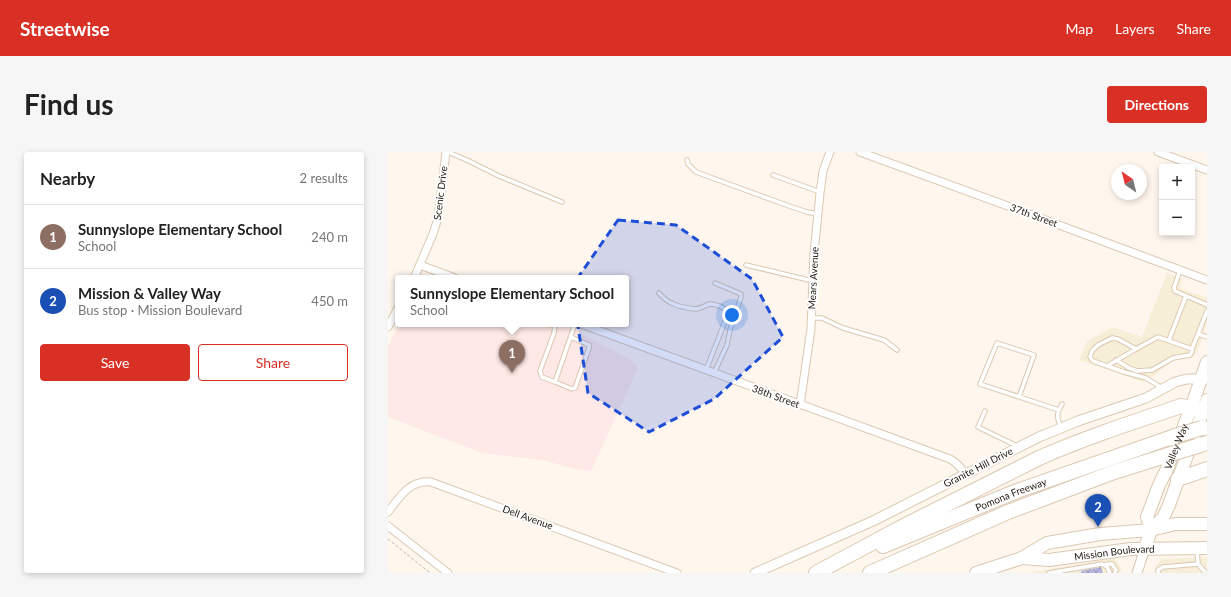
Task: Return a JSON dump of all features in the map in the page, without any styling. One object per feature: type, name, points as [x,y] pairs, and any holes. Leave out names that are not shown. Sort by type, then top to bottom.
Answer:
[{"type":"highway","points":[[817,573],[900,528],[1059,450],[1102,432],[1172,408],[1181,406],[1200,406]]},
{"type":"highway","name":"Pomona Freeway","points":[[817,573],[1017,490],[1174,436],[1205,428]]},
{"type":"highway","name":"Pomona Freeway","points":[[870,573],[1008,512],[1114,472],[1202,444]]},
{"type":"highway","points":[[1178,479],[1207,468]]},
{"type":"main road","name":"Valley Way","points":[[1145,548],[1151,530],[1163,518],[1178,479],[1200,406],[1207,362]]},
{"type":"main road","name":"Valley Way","points":[[1151,530],[1147,517],[1159,485],[1200,406]]},
{"type":"main road","name":"Mission Boulevard","points":[[976,573],[1022,558],[1047,543],[1100,534],[1151,530],[1176,524],[1207,524]]},
{"type":"main road","name":"Mission Boulevard","points":[[1022,558],[1049,560],[1131,549],[1202,548]]},
{"type":"street","name":"Scenic Drive","points":[[415,275],[433,234],[438,218],[447,152]]},
{"type":"street","name":"Mears Avenue","points":[[800,405],[809,350],[820,192],[823,171],[830,152]]},
{"type":"street","name":"37th Street","points":[[860,152],[1207,280]]},
{"type":"street","points":[[1158,152],[1207,170]]},
{"type":"street","points":[[420,265],[447,275]]},
{"type":"street","points":[[388,327],[395,314]]},
{"type":"street","name":"38th Street","points":[[589,327],[950,459],[958,464],[965,474]]},
{"type":"street","name":"Granite Hill Drive","points":[[755,573],[873,521],[1018,447],[1061,427],[1146,398],[1180,380],[1204,379]]},
{"type":"street","name":"Dell Avenue","points":[[388,512],[399,498],[416,483],[423,481],[431,482],[556,527],[671,572]]},
{"type":"street","points":[[388,526],[448,573]]},
{"type":"street","name":"Valley Way","points":[[1137,573],[1145,548]]},
{"type":"lane","points":[[447,152],[499,176],[562,202]]},
{"type":"lane","points":[[687,160],[688,164],[696,172],[789,206],[818,214]]},
{"type":"lane","points":[[773,175],[820,192]]},
{"type":"lane","points":[[746,265],[813,281]]},
{"type":"lane","points":[[1180,270],[1174,288],[1175,291],[1207,305]]},
{"type":"lane","points":[[714,373],[727,345],[730,330],[741,297],[741,294],[715,283]]},
{"type":"lane","points":[[659,293],[664,299],[672,304],[697,309],[711,304],[724,309],[727,312],[726,319],[706,370]]},
{"type":"lane","points":[[1168,340],[1186,296]]},
{"type":"lane","points":[[1116,360],[1129,368],[1137,370],[1152,370],[1173,358],[1190,355],[1207,311]]},
{"type":"lane","points":[[811,318],[822,318],[843,328],[884,340],[897,350]]},
{"type":"lane","points":[[555,327],[554,334],[540,371],[542,377],[572,389],[575,388],[589,345],[571,337]]},
{"type":"lane","points":[[555,382],[574,327]]},
{"type":"lane","points":[[1198,334],[1207,337]]},
{"type":"lane","points":[[1106,366],[1158,337],[1192,349]]},
{"type":"lane","points":[[1136,349],[1118,339],[1112,338],[1098,345],[1092,351],[1090,357],[1093,361],[1106,366],[1135,376],[1146,378],[1163,388]]},
{"type":"lane","points":[[1019,397],[1034,355],[996,343],[980,384],[1019,397],[1059,410]]},
{"type":"lane","points":[[1061,427],[1057,420],[1062,404]]},
{"type":"lane","points":[[985,411],[978,427],[1018,447]]},
{"type":"lane","points":[[1198,564],[1202,548]]},
{"type":"lane","points":[[1049,573],[1102,564],[1112,564],[1116,570],[1115,573]]},
{"type":"lane","points":[[1158,573],[1158,570],[1163,567],[1198,564]]},
{"type":"lane","points":[[1198,564],[1206,573]]},
{"type":"lane","points":[[1105,565],[1108,567],[1110,573]]},
{"type":"path","points":[[388,539],[430,573]]},
{"type":"highlighted area","points":[[618,220],[676,225],[752,279],[783,337],[714,399],[649,432],[588,393],[572,286]]},
{"type":"shaded area","points":[[1167,273],[1183,279],[1180,288],[1207,298],[1207,325],[1194,356],[1190,358],[1173,360],[1156,374],[1143,382],[1079,360],[1087,341],[1113,327],[1142,337]]},
{"type":"shaded area","points":[[398,327],[570,327],[582,332],[585,336],[633,361],[637,367],[637,370],[594,465],[591,470],[587,471],[542,460],[482,453],[388,417],[388,347]]},
{"type":"shaded area","points":[[1207,557],[1207,573],[1154,573],[1156,566],[1161,559]]},
{"type":"shaded area","points":[[1114,558],[1122,569],[1120,573],[1027,573]]},
{"type":"building","points":[[1101,567],[1103,573],[1081,573],[1081,571]]},
{"type":"place","name":"Sunnyslope Elementary School","points":[[512,373]]},
{"type":"place","name":"Mission & Valley Way","points":[[1098,527]]}]
